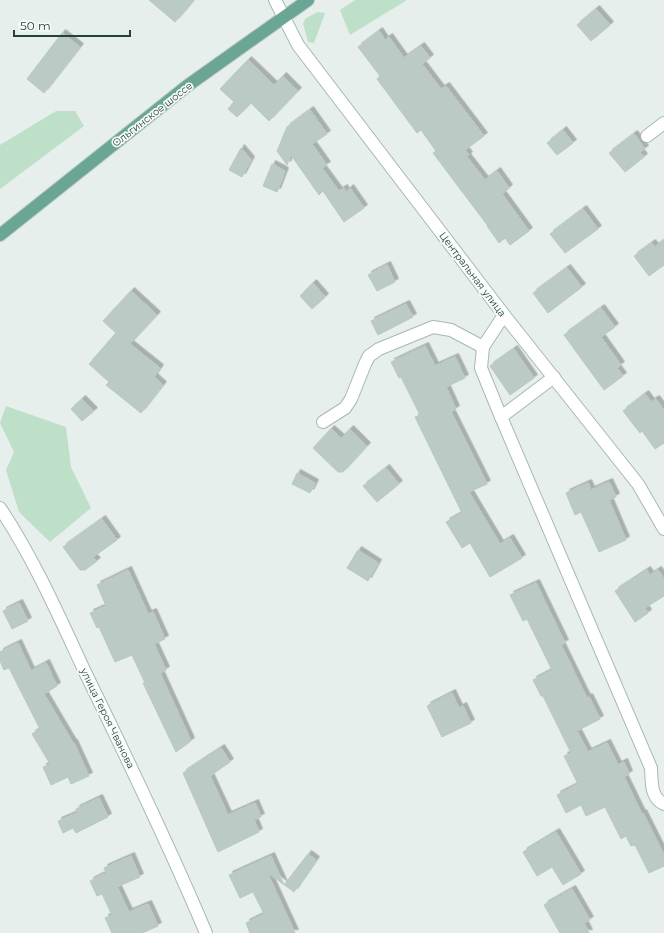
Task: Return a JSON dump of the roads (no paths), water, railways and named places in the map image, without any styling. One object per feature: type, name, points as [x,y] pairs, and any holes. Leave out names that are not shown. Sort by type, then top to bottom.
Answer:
[{"type":"main road","name":"Ольгинское шоссе","points":[[0,235],[181,91],[308,0]]},
{"type":"street","points":[[275,0],[284,16]]},
{"type":"street","name":"Центральная улица","points":[[284,16],[298,45],[504,316],[638,484],[664,529]]},
{"type":"street","points":[[647,136],[664,123]]},
{"type":"street","points":[[504,316],[483,347],[481,368],[651,768],[653,793],[664,804]]},
{"type":"street","points":[[323,422],[345,408],[351,399],[365,364],[370,356],[379,349],[434,327],[451,330],[483,347]]},
{"type":"street","points":[[501,417],[554,377]]},
{"type":"street","name":"улица Героя Чванова","points":[[0,508],[14,530],[43,584],[122,746],[206,933]]}]
